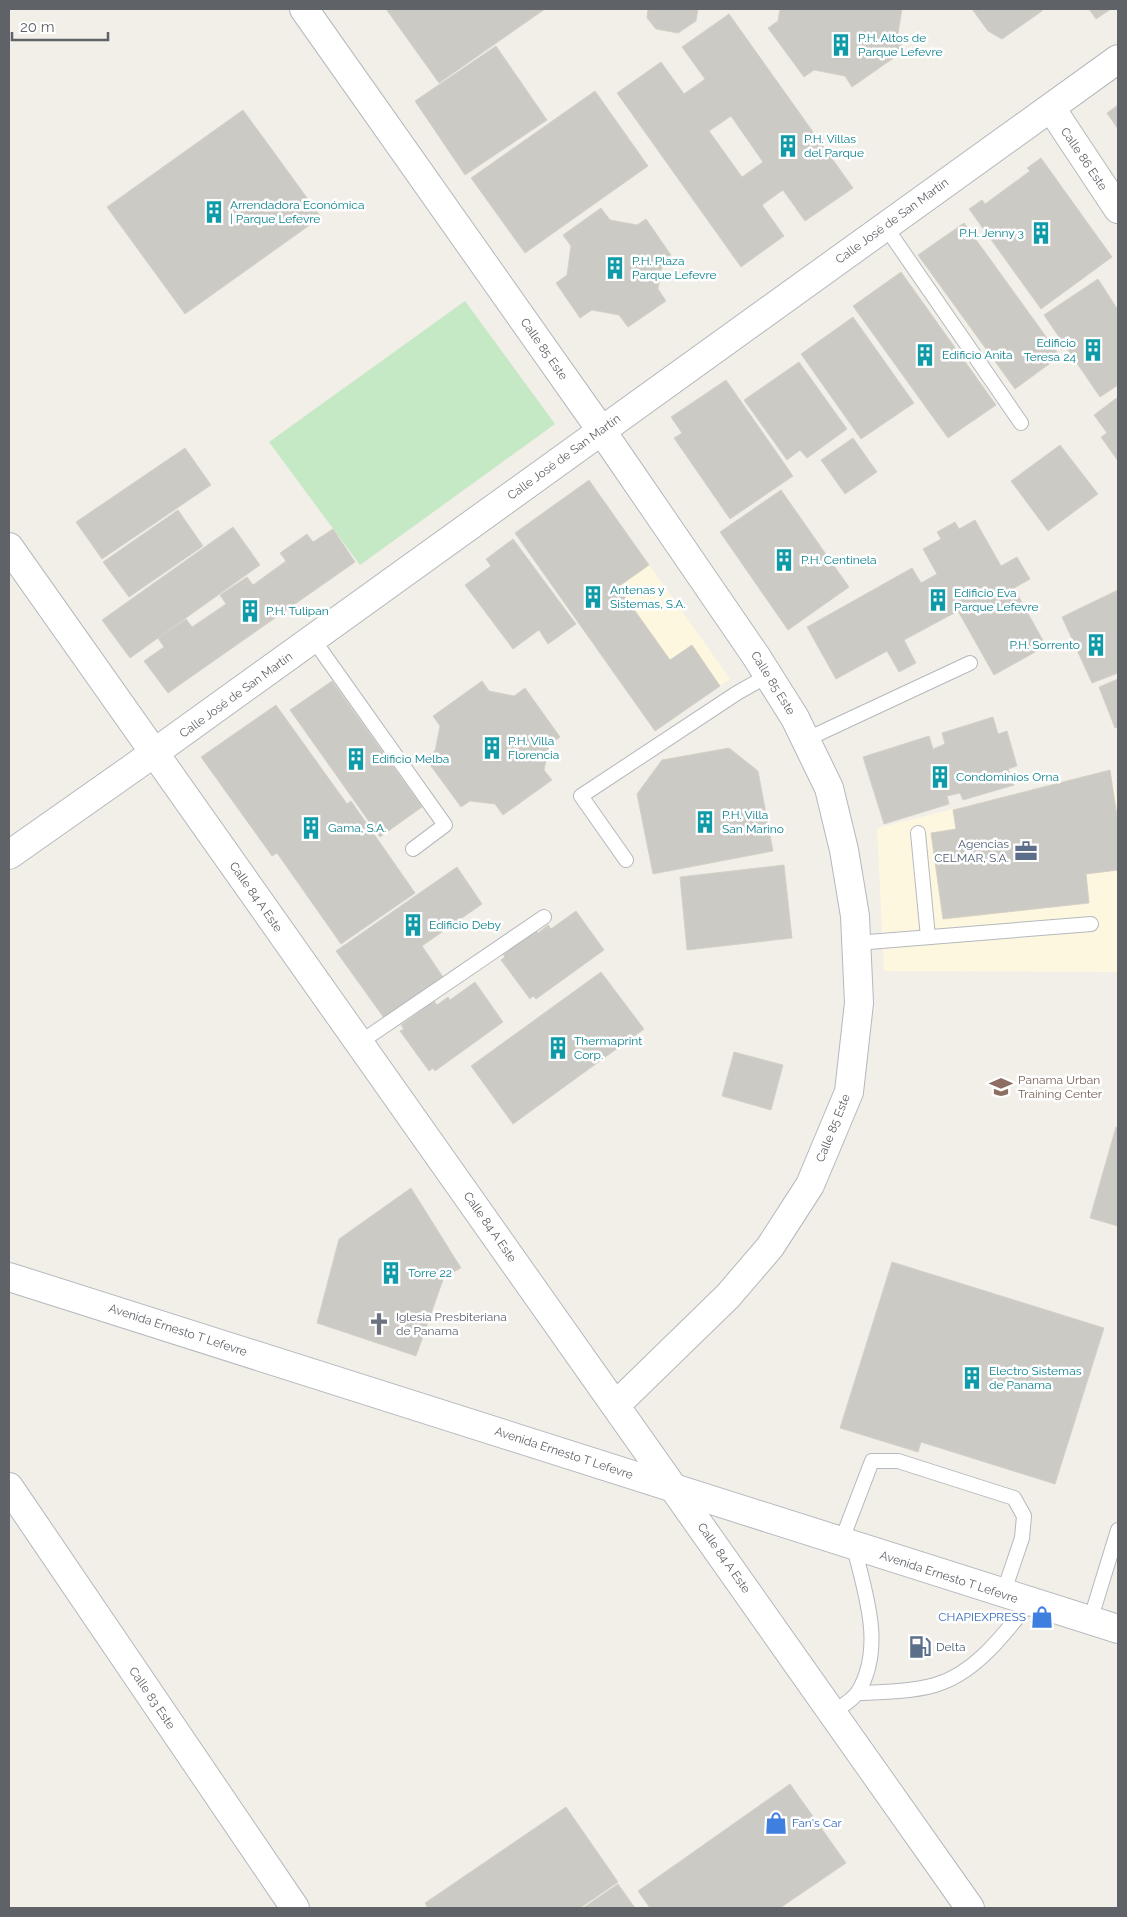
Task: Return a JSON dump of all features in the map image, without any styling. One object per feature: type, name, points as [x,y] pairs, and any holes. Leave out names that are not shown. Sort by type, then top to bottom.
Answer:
[{"type":"street","name":"Calle 85 Este","points":[[304,9],[601,430],[769,675],[796,718],[829,788],[844,850],[854,916],[859,1003],[849,1092],[810,1185],[770,1247],[728,1296],[616,1405]]},
{"type":"street","name":"Calle José de San Martín","points":[[9,855],[313,639],[1118,59]]},
{"type":"street","name":"Calle 86 Este","points":[[1051,108],[1118,210]]},
{"type":"street","name":"Calle 84 A Este","points":[[9,546],[675,1488],[831,1714],[970,1908]]},
{"type":"street","name":"Avenida Ernesto T Lefevre","points":[[9,1277],[1118,1630]]},
{"type":"street","name":"Calle 83 Este","points":[[9,1487],[295,1908]]},
{"type":"lane","points":[[885,226],[1021,423]]},
{"type":"lane","points":[[313,639],[446,826],[413,849]]},
{"type":"lane","points":[[806,740],[970,663]]},
{"type":"lane","points":[[626,860],[582,796],[737,693],[769,675]]},
{"type":"lane","points":[[918,834],[928,937]]},
{"type":"lane","points":[[359,1043],[544,917]]},
{"type":"lane","points":[[856,943],[1091,924]]},
{"type":"lane","points":[[858,1694],[872,1655],[869,1611],[848,1544],[872,1461],[898,1461],[1014,1498],[1024,1516],[1022,1538],[1003,1594]]},
{"type":"lane","points":[[1090,1621],[1118,1530]]},
{"type":"lane","points":[[831,1714],[858,1694],[910,1690],[936,1684],[956,1676],[993,1648],[1030,1602]]},
{"type":"shaded area","name":"Antenas y Sistemas, S.A.","points":[[589,480],[730,679],[655,731],[515,533]]},
{"type":"shaded area","points":[[1110,770],[1118,802],[1118,972],[884,971],[877,828]]},
{"type":"green space","points":[[465,301],[555,424],[360,565],[269,442]]},
{"type":"building","points":[[386,9],[545,9],[439,83]]},
{"type":"building","points":[[648,9],[698,9],[696,21],[678,33],[656,29],[647,18]]},
{"type":"building","name":"P.H. Altos de Parque Lefevre","points":[[780,9],[902,9],[897,39],[905,50],[852,87],[845,76],[814,70],[804,77],[768,28],[778,21]]},
{"type":"building","points":[[972,9],[1042,9],[1042,11],[1002,39],[988,31]]},
{"type":"building","points":[[1089,9],[1111,9],[1096,19]]},
{"type":"building","name":"P.H. Villas del Parque","points":[[729,14],[853,188],[805,221],[783,190],[762,205],[784,236],[741,267],[617,93],[661,62],[684,94],[705,79],[682,47]],"holes":[[[731,116],[763,162],[742,177],[709,131]]]},
{"type":"building","points":[[496,46],[547,120],[465,175],[415,101]]},
{"type":"building","points":[[595,91],[648,166],[525,253],[471,178]]},
{"type":"building","points":[[1118,105],[1118,129],[1107,113]]},
{"type":"building","name":"Arrendadora Económica | Parque Lefevre","points":[[243,110],[321,217],[185,314],[107,207]]},
{"type":"building","name":"P.H. Jenny 3","points":[[1041,158],[1112,257],[1041,309],[969,209],[982,200],[985,204],[1030,171],[1027,168]]},
{"type":"building","name":"P.H. Plaza Parque Lefevre","points":[[601,208],[610,220],[637,225],[646,219],[671,255],[663,260],[658,289],[666,301],[628,327],[619,315],[592,310],[580,318],[556,283],[567,275],[571,246],[563,235]]},
{"type":"building","points":[[964,223],[1060,356],[1015,389],[918,255]]},
{"type":"building","name":"Edificio Anita","points":[[901,272],[996,405],[948,438],[853,306]]},
{"type":"building","name":"Edificio Teresa 24","points":[[1098,279],[1118,310],[1118,385],[1100,397],[1044,315]]},
{"type":"building","points":[[853,317],[914,403],[861,439],[801,354]]},
{"type":"building","points":[[799,362],[847,429],[807,458],[800,450],[787,460],[744,400]]},
{"type":"building","points":[[726,380],[793,476],[730,519],[674,438],[682,433],[671,417]]},
{"type":"building","points":[[1118,397],[1118,461],[1101,437],[1107,433],[1094,415]]},
{"type":"building","points":[[853,438],[877,472],[845,494],[821,460]]},
{"type":"building","points":[[1060,445],[1098,494],[1048,531],[1011,481]]},
{"type":"building","points":[[185,448],[211,485],[102,559],[76,522]]},
{"type":"building","name":"Antenas y Sistemas, S.A.","points":[[589,480],[649,565],[618,587],[670,660],[692,645],[720,686],[655,731],[515,533]]},
{"type":"building","name":"P.H. Centinela","points":[[781,490],[849,587],[788,630],[720,532]]},
{"type":"building","points":[[178,510],[203,546],[129,597],[103,562]]},
{"type":"building","name":"Edificio Eva Parque Lefevre","points":[[975,520],[1001,566],[1017,557],[1030,579],[1014,588],[1046,646],[994,675],[958,611],[904,640],[916,663],[899,672],[887,651],[836,679],[807,627],[912,568],[921,583],[937,574],[923,549],[941,539],[937,532],[955,522],[959,529]]},
{"type":"building","points":[[233,527],[260,565],[130,658],[102,620]]},
{"type":"building","name":"P.H. Tulipan","points":[[333,529],[355,562],[168,693],[144,661],[164,647],[158,638],[186,619],[192,627],[226,604],[220,595],[247,577],[253,585],[286,561],[280,553],[307,534],[313,542]]},
{"type":"building","points":[[513,539],[576,624],[548,644],[539,630],[513,649],[465,585],[491,566],[486,559]]},
{"type":"building","name":"P.H. Sorrento","points":[[1118,590],[1118,673],[1092,683],[1062,617]]},
{"type":"building","points":[[1118,679],[1118,727],[1115,728],[1099,687]]},
{"type":"building","name":"Edificio Melba","points":[[332,681],[422,807],[380,837],[290,710]]},
{"type":"building","name":"P.H. Villa Florencia","points":[[482,681],[489,691],[514,696],[525,688],[560,737],[549,745],[544,770],[552,780],[503,815],[495,804],[470,801],[461,807],[425,758],[435,751],[440,726],[433,716]]},
{"type":"building","name":"Gama, S.A.","points":[[276,705],[347,804],[351,801],[415,893],[341,944],[277,853],[272,856],[201,757]]},
{"type":"building","name":"Condominios Orna","points":[[993,717],[998,734],[1007,731],[1017,766],[1008,769],[1014,785],[963,800],[960,793],[947,796],[949,804],[884,824],[863,757],[929,736],[933,749],[945,744],[942,733]]},
{"type":"building","name":"P.H. Villa San Marino","points":[[729,748],[758,771],[773,851],[653,874],[637,794],[662,760]]},
{"type":"building","name":"Agencias CELMAR, S.A.","points":[[1110,770],[1118,822],[1118,870],[1086,874],[1089,903],[943,919],[931,833],[956,829],[953,810]]},
{"type":"building","points":[[784,865],[792,938],[687,950],[680,877]]},
{"type":"building","name":"Edificio Deby","points":[[457,867],[482,904],[422,946],[443,977],[384,1018],[336,951]]},
{"type":"building","points":[[576,911],[604,950],[536,999],[533,996],[530,999],[501,960],[505,957],[502,953],[535,929],[538,933],[548,925],[551,929]]},
{"type":"building","name":"Thermaprint Corp.","points":[[601,972],[644,1029],[513,1124],[471,1066]]},
{"type":"building","points":[[475,982],[503,1022],[435,1071],[433,1068],[429,1071],[400,1031],[404,1029],[401,1025],[434,1001],[437,1005],[448,997],[450,1000]]},
{"type":"building","points":[[734,1052],[783,1065],[771,1110],[722,1096]]},
{"type":"building","points":[[1116,1127],[1118,1127],[1118,1226],[1090,1218]]},
{"type":"building","name":"Torre 22","points":[[411,1188],[461,1268],[444,1277],[416,1356],[317,1323],[339,1239]]},
{"type":"building","name":"Electro Sistemas de Panama","points":[[892,1262],[1104,1328],[1055,1484],[921,1442],[918,1452],[840,1428]]},
{"type":"building","name":"Fan's Car","points":[[790,1784],[846,1863],[780,1908],[650,1908],[638,1891]]},
{"type":"building","points":[[566,1807],[618,1882],[580,1908],[428,1908],[425,1903]]},
{"type":"building","points":[[618,1884],[635,1908],[583,1908]]},
{"type":"place","name":"P.H. Altos de Parque Lefevre","points":[[841,45]]},
{"type":"place","name":"P.H. Villas del Parque","points":[[788,146]]},
{"type":"place","name":"Arrendadora Económica | Parque Lefevre","points":[[214,212]]},
{"type":"place","name":"P.H. Jenny 3","points":[[1041,233]]},
{"type":"place","name":"P.H. Plaza Parque Lefevre","points":[[615,268]]},
{"type":"place","name":"Edificio Teresa 24","points":[[1093,350]]},
{"type":"place","name":"Edificio Anita","points":[[925,355]]},
{"type":"place","name":"P.H. Centinela","points":[[784,560]]},
{"type":"place","name":"Antenas y Sistemas, S.A.","points":[[593,597]]},
{"type":"place","name":"Edificio Eva Parque Lefevre","points":[[938,600]]},
{"type":"place","name":"P.H. Tulipan","points":[[250,611]]},
{"type":"place","name":"P.H. Sorrento","points":[[1096,645]]},
{"type":"place","name":"P.H. Villa Florencia","points":[[492,748]]},
{"type":"place","name":"Edificio Melba","points":[[356,759]]},
{"type":"place","name":"Condominios Orna","points":[[940,777]]},
{"type":"place","name":"P.H. Villa San Marino","points":[[705,822]]},
{"type":"place","name":"Gama, S.A.","points":[[311,828]]},
{"type":"place","name":"Agencias CELMAR, S.A.","points":[[1026,851]]},
{"type":"place","name":"Edificio Deby","points":[[413,925]]},
{"type":"place","name":"Thermaprint Corp.","points":[[558,1048]]},
{"type":"place","name":"Panama Urban Training Center","points":[[1001,1087]]},
{"type":"place","name":"Torre 22","points":[[391,1273]]},
{"type":"place","name":"Iglesia Presbiteriana de Panama","points":[[379,1324]]},
{"type":"place","name":"Electro Sistemas de Panama","points":[[972,1378]]},
{"type":"place","name":"CHAPIEXPRESS","points":[[1042,1617]]},
{"type":"place","name":"Delta","points":[[920,1647]]},
{"type":"place","name":"Fan's Car","points":[[776,1823]]}]
